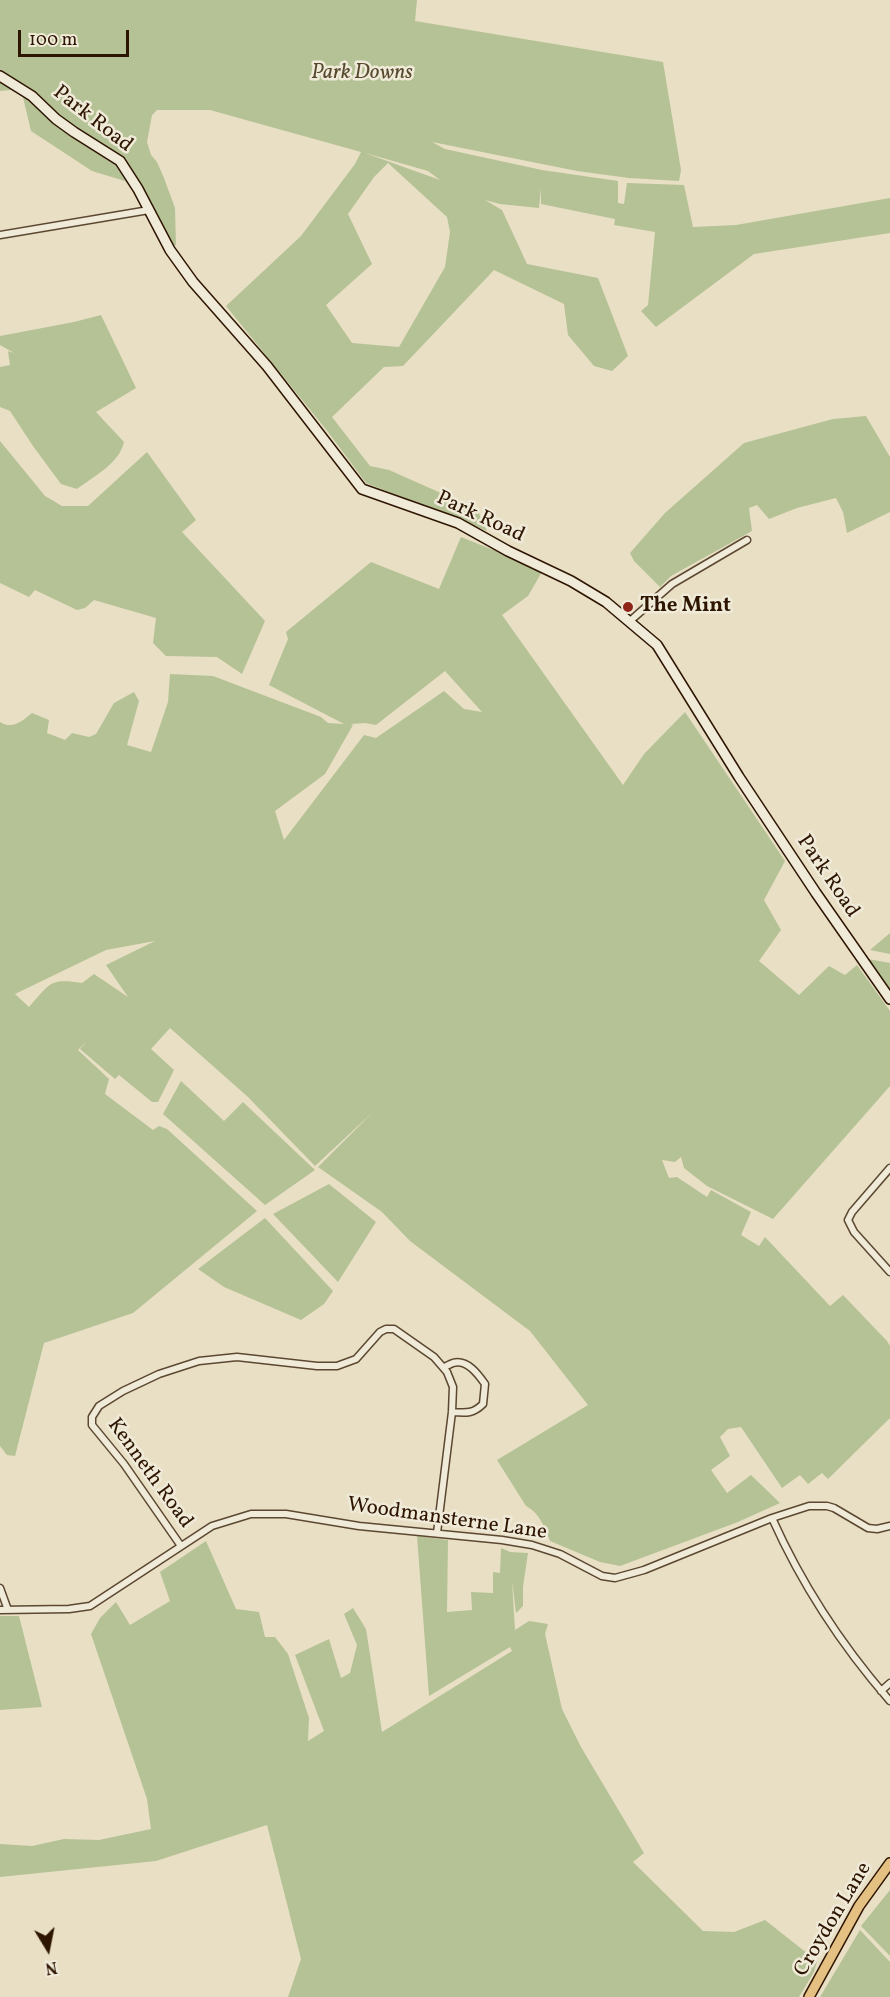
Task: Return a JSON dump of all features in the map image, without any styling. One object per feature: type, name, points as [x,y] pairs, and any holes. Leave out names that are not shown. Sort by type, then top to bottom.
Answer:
[{"type":"main road","name":"Croydon Lane","points":[[809,1997],[859,1906],[890,1863]]},
{"type":"street","name":"Park Road","points":[[0,76],[32,96],[56,119],[74,132],[120,161],[138,189],[170,250],[193,282],[267,366],[362,489],[458,523],[508,551],[571,580],[630,621],[657,645],[746,787],[890,999]]},
{"type":"street","points":[[0,235],[149,210]]},
{"type":"street","points":[[630,621],[672,584],[747,540]]},
{"type":"street","points":[[890,1168],[852,1212],[848,1220],[854,1232],[890,1272]]},
{"type":"street","name":"Kenneth Road","points":[[182,1546],[124,1464],[92,1425],[92,1417],[99,1406],[123,1391],[159,1374],[199,1361],[237,1357],[338,1366],[356,1359],[380,1332],[386,1329],[394,1329],[421,1347],[444,1367]]},
{"type":"street","points":[[436,1533],[452,1412],[453,1387],[444,1367],[454,1363],[465,1364],[474,1370],[485,1384],[483,1404],[471,1413],[452,1412]]},
{"type":"street","name":"Woodmansterne Lane","points":[[4,1610],[69,1609],[90,1606],[212,1526],[224,1521],[266,1513],[532,1545],[560,1554],[602,1576],[615,1578],[644,1570],[772,1518],[809,1506],[834,1508],[868,1528],[877,1529],[890,1526]]},
{"type":"street","points":[[772,1518],[798,1571],[821,1610],[890,1701]]},
{"type":"street","points":[[0,1588],[4,1610]]},
{"type":"street","points":[[881,1691],[890,1683]]},
{"type":"green space","name":"Park Downs","points":[[0,0],[417,0],[415,21],[663,62],[681,170],[679,181],[629,178],[577,171],[432,142],[445,149],[542,170],[618,181],[618,203],[624,204],[627,183],[684,185],[693,227],[736,225],[890,198],[890,233],[754,254],[656,327],[641,311],[648,305],[655,232],[614,225],[615,219],[541,204],[541,188],[539,208],[485,200],[502,210],[527,264],[598,278],[628,356],[612,371],[594,366],[568,335],[564,304],[494,270],[403,366],[384,367],[332,417],[370,466],[389,470],[477,509],[487,531],[366,483],[328,432],[226,306],[301,236],[355,164],[361,152],[210,110],[157,110],[152,115],[147,142],[175,208],[176,245],[173,246],[125,181],[92,171],[31,131],[21,89],[0,91]],"holes":[[[365,153],[428,171],[440,180]],[[388,163],[447,217],[450,232],[445,267],[399,347],[352,343],[326,305],[372,264],[348,214],[374,177]]]},
{"type":"green space","points":[[101,315],[136,388],[96,412],[124,442],[117,457],[111,463],[77,489],[61,484],[10,411],[0,407],[0,367],[10,365],[8,351],[14,353],[0,345],[0,336]]},
{"type":"green space","points":[[866,416],[890,457],[890,512],[847,533],[843,512],[836,498],[797,508],[769,519],[757,505],[749,508],[752,531],[671,576],[660,587],[634,561],[630,553],[665,513],[744,443],[833,419]]},
{"type":"green space","points":[[0,441],[45,496],[62,506],[88,506],[147,452],[196,520],[182,532],[265,621],[242,674],[217,657],[166,656],[153,643],[156,618],[94,600],[85,608],[77,610],[35,590],[29,597],[0,583]]},
{"type":"green space","points":[[461,537],[543,570],[528,596],[502,615],[623,785],[644,754],[685,712],[785,861],[764,900],[781,930],[759,961],[799,995],[829,966],[845,975],[857,965],[890,1011],[890,1086],[773,1219],[707,1186],[684,1168],[681,1157],[675,1162],[662,1160],[669,1178],[677,1177],[707,1197],[711,1190],[751,1212],[741,1235],[759,1246],[765,1237],[830,1306],[843,1295],[887,1341],[890,1346],[890,1418],[828,1479],[822,1473],[808,1484],[800,1475],[782,1488],[741,1427],[728,1429],[720,1437],[730,1456],[711,1470],[727,1493],[751,1475],[780,1503],[738,1522],[620,1566],[600,1562],[550,1541],[541,1521],[535,1512],[526,1506],[497,1460],[588,1405],[530,1331],[410,1241],[382,1212],[318,1167],[373,1112],[315,1166],[248,1097],[170,1028],[151,1049],[174,1070],[158,1102],[152,1102],[119,1075],[115,1079],[80,1049],[88,1040],[78,1050],[109,1079],[105,1094],[153,1130],[159,1126],[167,1129],[257,1211],[133,1313],[44,1343],[15,1456],[7,1455],[0,1446],[0,722],[13,725],[32,713],[49,720],[47,733],[65,740],[72,733],[89,737],[96,734],[114,703],[134,692],[139,701],[127,745],[151,752],[168,702],[170,674],[213,676],[321,717],[328,723],[344,724],[269,685],[288,639],[286,632],[371,562],[439,589]],"holes":[[[445,671],[482,712],[464,709],[444,691],[376,738],[364,735],[284,840],[275,811],[325,774],[353,725],[351,724],[376,725]],[[155,941],[106,965],[128,997],[94,974],[82,983],[63,981],[51,984],[29,1007],[15,994],[106,950]]]},
{"type":"green space","points":[[890,933],[890,954],[870,950]]},
{"type":"green space","points":[[868,959],[890,963],[890,991]]},
{"type":"green space","points":[[181,1081],[224,1121],[243,1102],[315,1170],[265,1205],[163,1114]]},
{"type":"green space","points":[[329,1184],[376,1222],[338,1282],[273,1214]]},
{"type":"green space","points":[[265,1218],[333,1291],[324,1304],[301,1320],[224,1287],[198,1269]]},
{"type":"green space","points":[[417,1536],[448,1540],[447,1612],[472,1610],[471,1592],[493,1593],[493,1572],[500,1573],[501,1548],[510,1552],[528,1553],[523,1606],[516,1613],[512,1581],[515,1630],[529,1621],[548,1624],[545,1634],[562,1709],[581,1747],[644,1853],[633,1862],[703,1931],[734,1932],[765,1920],[817,1961],[814,1972],[799,1997],[288,1997],[301,1959],[267,1825],[156,1861],[0,1877],[0,1844],[32,1846],[64,1839],[99,1840],[151,1829],[147,1799],[91,1634],[100,1618],[116,1602],[130,1625],[170,1601],[160,1572],[206,1541],[236,1609],[259,1612],[265,1637],[275,1637],[288,1654],[309,1718],[308,1741],[324,1731],[295,1655],[329,1639],[341,1678],[350,1673],[357,1645],[344,1614],[353,1608],[366,1629],[382,1732],[512,1651],[510,1647],[429,1696]]},
{"type":"green space","points":[[0,1616],[19,1616],[42,1707],[0,1710]]},
{"type":"green space","points":[[890,1890],[890,1956],[861,1926]]},
{"type":"green space","points":[[860,1930],[890,1962],[890,1997],[820,1997]]},
{"type":"place","name":"The Mint","points":[[628,607]]}]
